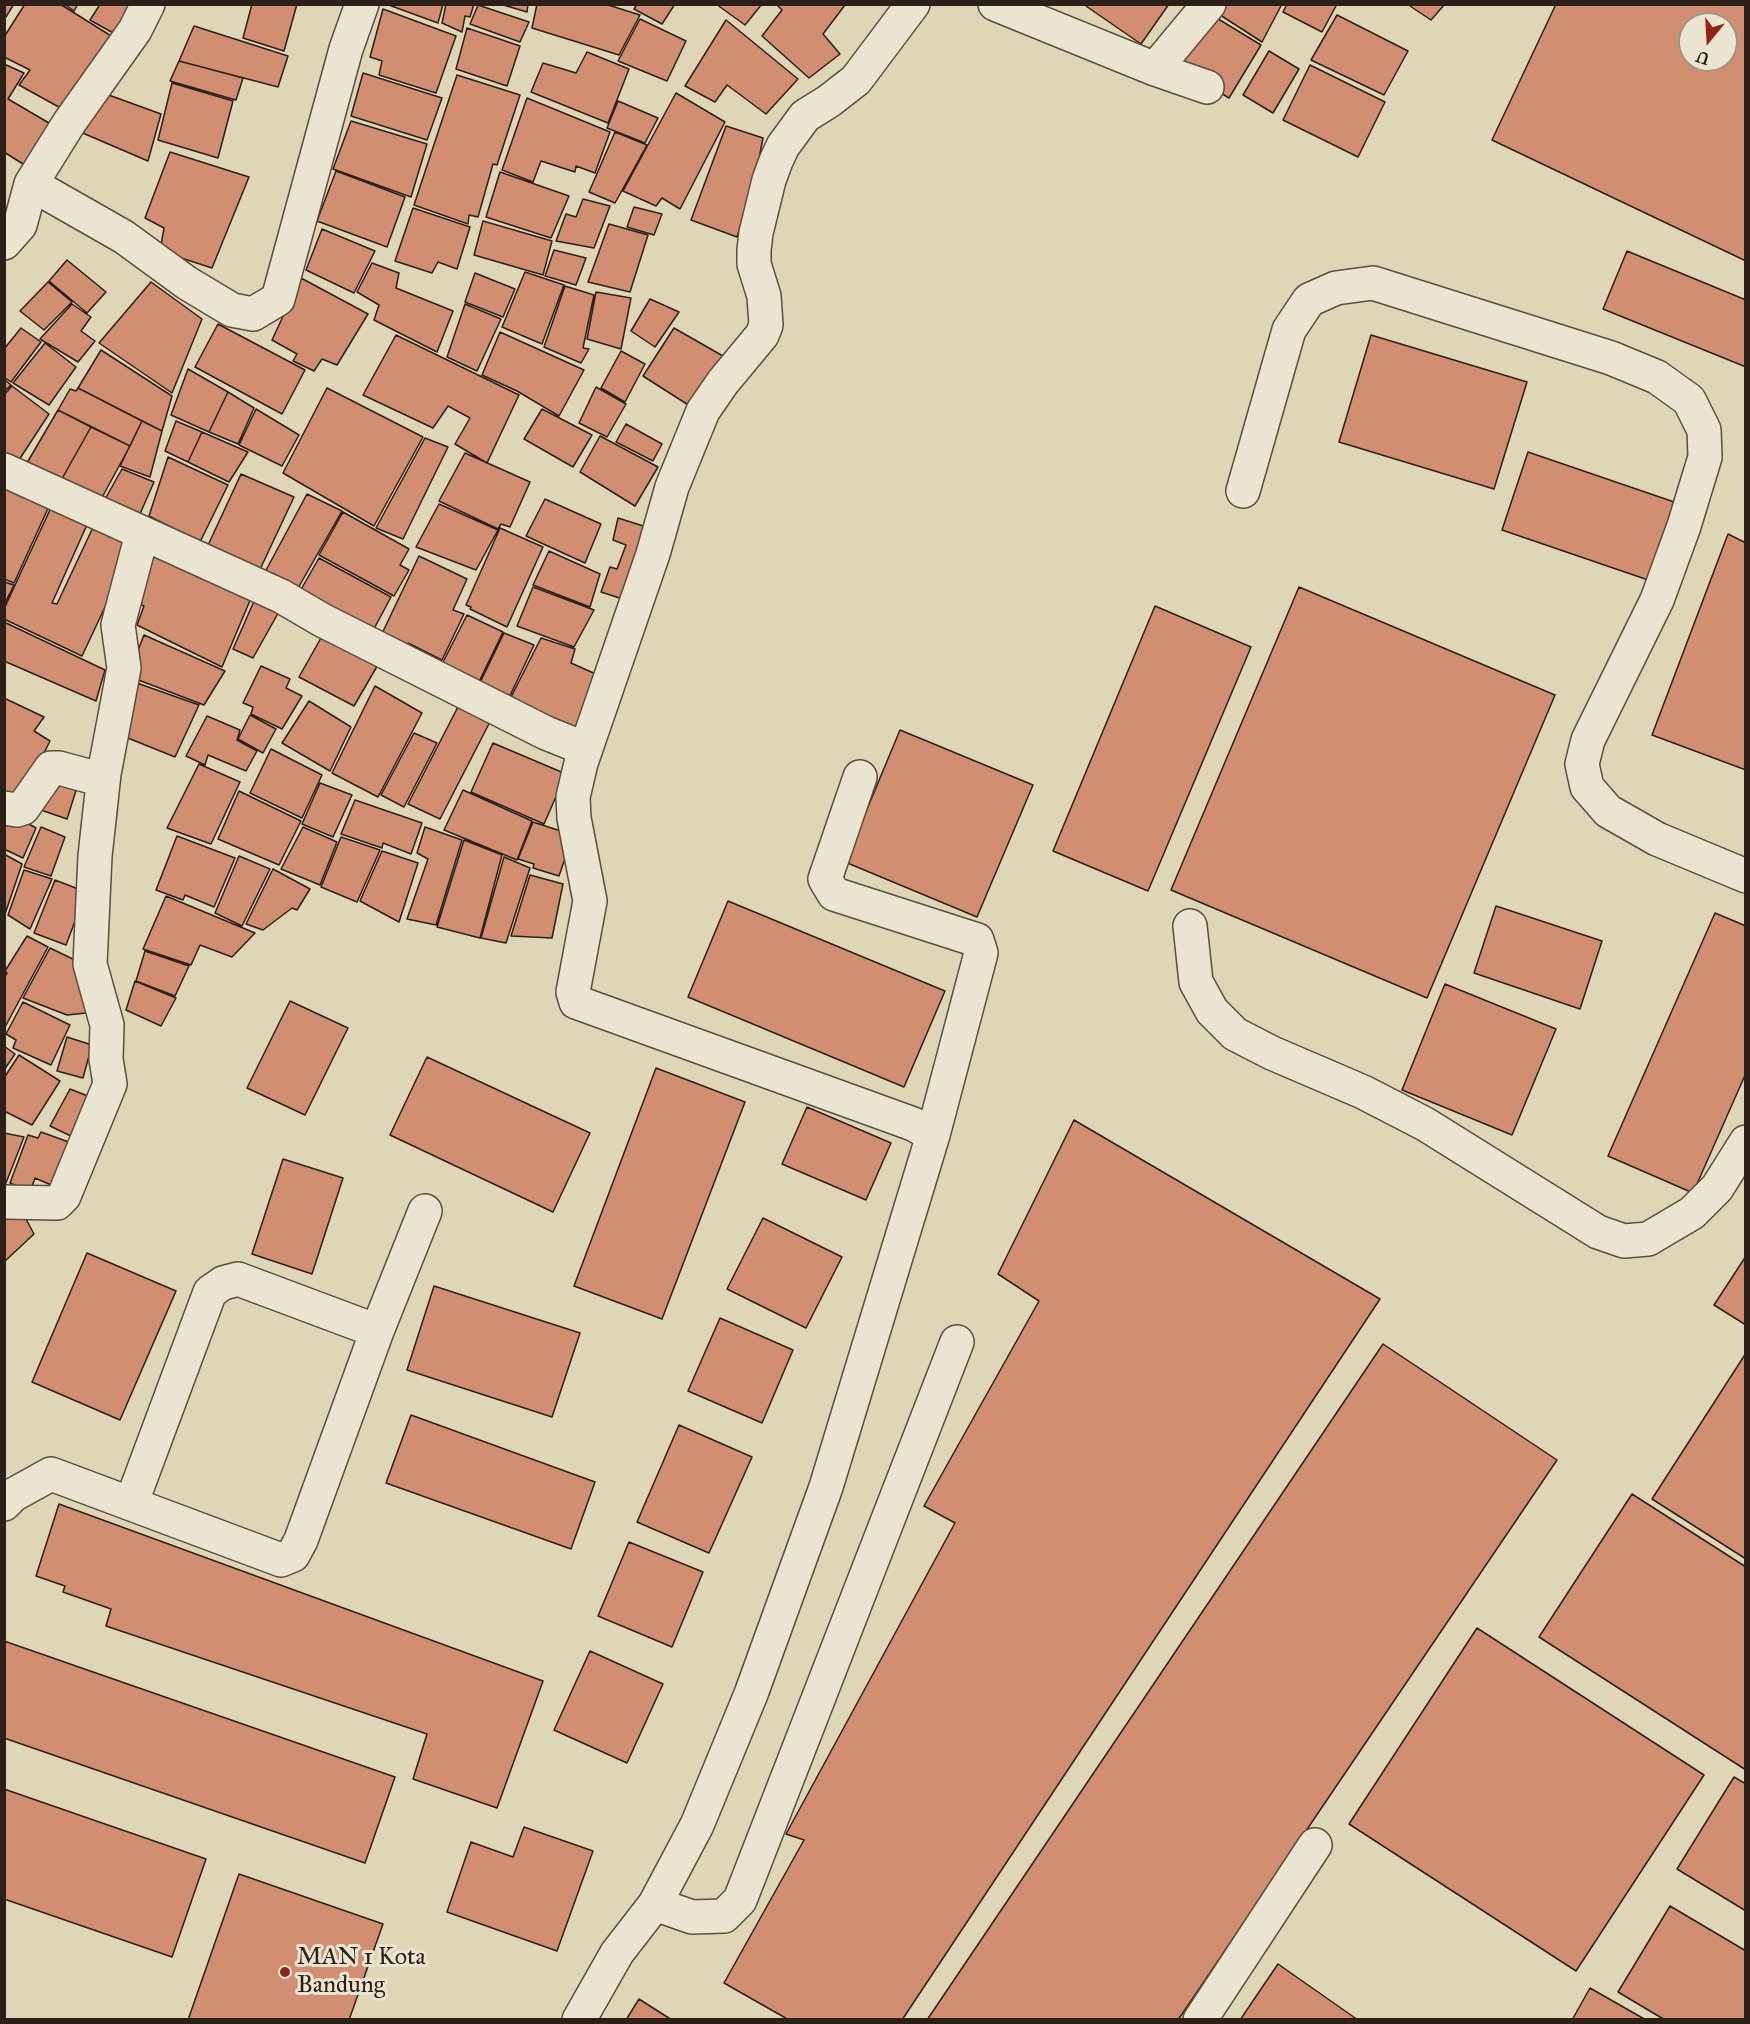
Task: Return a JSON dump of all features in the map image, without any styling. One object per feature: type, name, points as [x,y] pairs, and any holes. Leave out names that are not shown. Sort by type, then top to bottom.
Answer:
[{"type":"street","points":[[4,243],[20,225],[31,184],[69,123],[135,30],[148,4]]},
{"type":"street","points":[[31,184],[124,237],[187,283],[232,310],[253,314],[278,299],[346,49],[362,4]]},
{"type":"street","points":[[913,4],[856,80],[830,101],[805,116],[780,153],[769,180],[755,241],[754,264],[764,296],[766,325],[762,335],[723,382],[703,411],[672,487],[653,554],[586,749],[573,797],[574,818],[590,901],[573,992],[576,1002],[913,1124],[933,1135]]},
{"type":"street","points":[[995,4],[1155,69],[1207,87]]},
{"type":"street","points":[[1155,69],[1209,4]]},
{"type":"street","points":[[1243,491],[1288,330],[1309,300],[1335,288],[1373,283],[1577,347],[1657,377],[1689,400],[1704,430],[1705,457],[1684,526],[1657,600],[1588,740],[1582,764],[1587,787],[1608,811],[1657,839],[1746,876]]},
{"type":"street","points":[[4,470],[281,596],[322,620],[546,734],[586,749]]},
{"type":"street","points":[[4,1202],[57,1203],[64,1196],[110,1084],[106,1059],[107,1025],[90,964],[95,856],[103,780],[124,668],[118,625],[142,534]]},
{"type":"street","points":[[4,808],[16,810],[23,807],[51,768],[103,780]]},
{"type":"street","points":[[579,2019],[617,1953],[655,1904],[697,1825],[751,1694],[826,1487],[933,1135],[981,953],[977,940],[834,894],[825,879],[860,777]]},
{"type":"street","points":[[1190,926],[1196,982],[1212,1011],[1235,1034],[1272,1053],[1363,1092],[1425,1124],[1598,1232],[1624,1241],[1648,1239],[1692,1213],[1717,1188],[1746,1142]]},
{"type":"street","points":[[4,1504],[13,1496],[51,1474],[281,1560],[293,1555],[301,1540],[377,1330],[425,1211]]},
{"type":"street","points":[[132,1504],[210,1292],[223,1283],[238,1279],[377,1330]]},
{"type":"street","points":[[655,1904],[692,1917],[724,1916],[740,1900],[957,1342]]},
{"type":"street","points":[[1200,2019],[1315,1845]]},
{"type":"building","points":[[4,4],[14,4],[4,20]]},
{"type":"building","points":[[25,4],[60,4],[116,39],[66,111],[19,85],[30,70],[4,57],[4,37]]},
{"type":"building","points":[[64,4],[78,4],[74,11]]},
{"type":"building","points":[[96,4],[135,4],[115,34],[90,20],[99,6]]},
{"type":"building","points":[[252,4],[297,4],[284,51],[243,38]]},
{"type":"building","points":[[386,4],[443,4],[438,23]]},
{"type":"building","points":[[446,4],[474,4],[470,17],[465,16],[462,32],[442,23]]},
{"type":"building","points":[[500,4],[528,4],[527,12]]},
{"type":"building","points":[[537,4],[605,4],[640,15],[619,55],[532,28]]},
{"type":"building","points":[[637,4],[675,4],[662,24],[634,9]]},
{"type":"building","points":[[716,4],[762,4],[745,25]]},
{"type":"building","points":[[776,4],[845,5],[823,34],[840,54],[809,78],[762,36],[782,10]]},
{"type":"building","points":[[1083,4],[1169,4],[1141,44]]},
{"type":"building","points":[[1218,4],[1282,4],[1262,42],[1214,11]]},
{"type":"building","points":[[1287,4],[1337,4],[1322,32],[1283,12]]},
{"type":"building","points":[[1407,4],[1445,4],[1431,20]]},
{"type":"building","points":[[1556,4],[1746,4],[1746,261],[1492,140]]},
{"type":"building","points":[[478,5],[529,22],[520,42],[470,24]]},
{"type":"building","points":[[383,9],[456,36],[436,93],[379,75],[382,61],[370,57]]},
{"type":"building","points":[[1210,14],[1261,45],[1229,98],[1178,67]]},
{"type":"building","points":[[1337,15],[1408,51],[1384,95],[1311,60]]},
{"type":"building","points":[[640,19],[686,41],[667,81],[618,61]]},
{"type":"building","points":[[726,20],[798,79],[766,114],[727,85],[715,102],[685,86]]},
{"type":"building","points":[[194,26],[288,56],[278,87],[179,61]]},
{"type":"building","points":[[467,28],[520,46],[507,86],[456,69]]},
{"type":"building","points":[[1269,51],[1299,69],[1273,113],[1243,95]]},
{"type":"building","points":[[587,52],[629,69],[608,123],[531,92],[543,63],[576,73]]},
{"type":"building","points":[[179,61],[243,78],[236,100],[170,81]]},
{"type":"building","points":[[4,64],[24,73],[8,99],[61,130],[34,171],[4,152]]},
{"type":"building","points":[[1310,65],[1385,102],[1358,157],[1283,120]]},
{"type":"building","points":[[363,73],[442,98],[427,140],[351,116]]},
{"type":"building","points":[[457,75],[520,95],[497,165],[493,164],[478,217],[469,215],[468,224],[414,205]]},
{"type":"building","points":[[172,83],[233,101],[218,158],[158,140]]},
{"type":"building","points":[[95,90],[161,114],[148,161],[71,128]]},
{"type":"building","points":[[676,93],[725,122],[680,209],[662,198],[656,206],[623,191]]},
{"type":"building","points":[[527,98],[610,132],[595,173],[576,166],[575,172],[541,161],[533,182],[502,170]]},
{"type":"building","points":[[618,101],[658,118],[645,143],[607,128]]},
{"type":"building","points":[[351,121],[427,144],[411,197],[333,169]]},
{"type":"building","points":[[726,126],[763,138],[757,169],[737,237],[691,220]]},
{"type":"building","points":[[615,132],[647,145],[615,203],[589,192]]},
{"type":"building","points":[[170,152],[249,177],[212,268],[160,251],[164,228],[145,218]]},
{"type":"building","points":[[336,171],[405,197],[387,247],[317,221]]},
{"type":"building","points":[[500,172],[569,196],[551,238],[486,217]]},
{"type":"building","points":[[583,199],[610,206],[594,248],[556,241],[566,214],[576,217]]},
{"type":"building","points":[[634,207],[662,214],[654,235],[627,227]]},
{"type":"building","points":[[413,208],[470,227],[457,269],[438,262],[432,273],[395,261]]},
{"type":"building","points":[[483,221],[552,241],[543,275],[474,255]]},
{"type":"building","points":[[609,224],[648,235],[630,292],[588,282]]},
{"type":"building","points":[[322,229],[375,251],[354,293],[306,270]]},
{"type":"building","points":[[554,250],[586,258],[576,285],[545,276]]},
{"type":"building","points":[[1627,251],[1746,300],[1746,367],[1603,309]]},
{"type":"building","points":[[67,260],[106,292],[87,313],[49,281]]},
{"type":"building","points":[[372,263],[399,273],[396,288],[453,311],[437,352],[374,320],[379,305],[357,292]]},
{"type":"building","points":[[525,272],[564,285],[542,344],[502,327]]},
{"type":"building","points":[[475,273],[515,289],[503,317],[465,302]]},
{"type":"building","points":[[301,278],[368,314],[337,365],[322,359],[314,371],[293,361],[297,354],[272,340]]},
{"type":"building","points":[[48,282],[72,302],[44,330],[20,311]]},
{"type":"building","points":[[151,282],[202,319],[172,393],[99,343]]},
{"type":"building","points":[[565,286],[594,295],[583,348],[589,349],[581,363],[544,347]]},
{"type":"building","points":[[596,292],[631,298],[621,349],[587,339]]},
{"type":"building","points":[[650,299],[679,312],[655,347],[631,331]]},
{"type":"building","points":[[72,304],[91,317],[81,331],[95,341],[78,362],[40,339]]},
{"type":"building","points":[[465,304],[501,319],[477,371],[447,357]]},
{"type":"building","points":[[218,324],[305,370],[282,414],[195,367]]},
{"type":"building","points":[[21,328],[41,342],[11,382],[4,377],[4,349]]},
{"type":"building","points":[[674,328],[723,356],[693,408],[643,376]]},
{"type":"building","points":[[500,332],[584,370],[559,416],[517,391],[482,375]]},
{"type":"building","points":[[396,335],[519,395],[487,463],[455,444],[470,418],[448,406],[433,428],[363,395]]},
{"type":"building","points":[[1371,335],[1527,382],[1494,489],[1339,442]]},
{"type":"building","points":[[45,343],[76,367],[49,405],[13,383]]},
{"type":"building","points":[[101,350],[172,396],[162,431],[78,388]]},
{"type":"building","points":[[621,351],[645,364],[625,402],[601,388]]},
{"type":"building","points":[[188,369],[228,392],[209,432],[171,415]]},
{"type":"building","points":[[4,379],[11,385],[4,392]]},
{"type":"building","points":[[12,386],[49,414],[17,463],[4,456],[4,395]]},
{"type":"building","points":[[596,387],[626,404],[607,437],[579,423]]},
{"type":"building","points":[[78,388],[142,421],[130,446],[58,410],[70,389],[76,391]]},
{"type":"building","points":[[327,388],[423,437],[374,526],[283,473]]},
{"type":"building","points":[[228,392],[254,408],[238,444],[209,432]]},
{"type":"building","points":[[256,409],[299,435],[282,466],[239,445]]},
{"type":"building","points":[[542,409],[592,435],[573,467],[524,439]]},
{"type":"building","points":[[58,410],[91,427],[59,484],[24,468]]},
{"type":"building","points":[[142,421],[162,431],[150,477],[120,466]]},
{"type":"building","points":[[176,421],[202,432],[188,462],[165,451]]},
{"type":"building","points":[[626,424],[662,444],[653,461],[616,442]]},
{"type":"building","points":[[91,427],[130,446],[99,503],[59,484]]},
{"type":"building","points":[[202,432],[248,452],[229,482],[188,462]]},
{"type":"building","points":[[600,436],[658,467],[635,506],[580,472]]},
{"type":"building","points":[[425,438],[448,447],[403,539],[376,528]]},
{"type":"building","points":[[1528,452],[1680,504],[1654,582],[1502,530]]},
{"type":"building","points":[[465,453],[530,482],[510,527],[501,524],[498,529],[439,501]]},
{"type":"building","points":[[168,457],[228,485],[200,542],[149,516]]},
{"type":"building","points":[[122,469],[154,482],[136,523],[100,508]]},
{"type":"building","points":[[241,474],[294,497],[256,578],[204,554]]},
{"type":"building","points":[[4,483],[50,504],[14,583],[4,579]]},
{"type":"building","points":[[307,494],[342,511],[297,590],[264,574]]},
{"type":"building","points":[[545,499],[601,524],[585,563],[526,536]]},
{"type":"building","points":[[54,501],[90,518],[52,603],[57,604],[96,521],[136,541],[82,656],[4,619],[4,609]]},
{"type":"building","points":[[439,504],[498,530],[476,570],[416,547]]},
{"type":"building","points":[[343,512],[409,549],[400,565],[409,570],[394,596],[319,555]]},
{"type":"building","points":[[618,518],[653,529],[635,603],[601,592],[610,567],[617,569],[626,545],[613,540]]},
{"type":"building","points":[[500,528],[543,547],[507,627],[466,605]]},
{"type":"building","points":[[1728,534],[1746,543],[1746,770],[1652,735]]},
{"type":"building","points":[[144,539],[254,591],[222,667],[137,625],[144,606],[129,600]]},
{"type":"building","points":[[549,551],[600,574],[590,607],[533,585]]},
{"type":"building","points":[[419,556],[467,579],[453,610],[464,614],[442,660],[408,643],[402,656],[377,644]]},
{"type":"building","points":[[319,558],[391,597],[368,640],[295,600]]},
{"type":"building","points":[[4,582],[14,585],[4,605]]},
{"type":"building","points":[[533,587],[594,610],[574,647],[517,626]]},
{"type":"building","points":[[1299,587],[1555,695],[1427,998],[1171,890]]},
{"type":"building","points":[[255,599],[281,608],[253,658],[233,649]]},
{"type":"building","points":[[1155,606],[1251,647],[1148,891],[1053,851]]},
{"type":"building","points":[[467,615],[503,632],[476,688],[439,670]]},
{"type":"building","points":[[4,622],[105,670],[96,701],[4,661]]},
{"type":"building","points":[[326,629],[383,656],[354,706],[299,677]]},
{"type":"building","points":[[504,633],[534,645],[506,704],[476,691]]},
{"type":"building","points":[[144,635],[225,671],[204,705],[128,676]]},
{"type":"building","points":[[541,638],[575,649],[571,663],[598,675],[575,735],[506,707]]},
{"type":"building","points":[[261,666],[290,679],[286,688],[302,696],[282,729],[251,714],[253,707],[243,703]]},
{"type":"building","points":[[137,683],[199,705],[175,757],[123,736]]},
{"type":"building","points":[[375,686],[422,713],[378,797],[332,773]]},
{"type":"building","points":[[4,698],[44,717],[34,731],[50,741],[19,803],[4,797]]},
{"type":"building","points":[[462,699],[493,716],[440,819],[408,804]]},
{"type":"building","points":[[309,701],[351,727],[330,771],[282,743]]},
{"type":"building","points":[[250,715],[276,729],[263,753],[238,739]]},
{"type":"building","points":[[207,716],[240,730],[237,740],[257,751],[246,771],[208,755],[205,765],[186,756]]},
{"type":"building","points":[[900,730],[1033,785],[977,917],[845,862]]},
{"type":"building","points":[[414,733],[437,743],[404,807],[381,795]]},
{"type":"building","points":[[493,743],[566,774],[544,824],[471,792]]},
{"type":"building","points":[[271,749],[322,775],[302,818],[250,793]]},
{"type":"building","points":[[199,764],[240,782],[211,844],[167,828]]},
{"type":"building","points":[[56,772],[79,781],[67,819],[41,810]]},
{"type":"building","points":[[320,783],[352,795],[333,837],[302,824]]},
{"type":"building","points":[[463,790],[532,821],[517,860],[444,830]]},
{"type":"building","points":[[239,791],[301,821],[279,865],[218,839]]},
{"type":"building","points":[[355,800],[422,823],[411,854],[383,843],[382,848],[341,834]]},
{"type":"building","points":[[4,810],[36,828],[23,858],[4,849]]},
{"type":"building","points":[[533,822],[573,835],[559,876],[533,868],[534,864],[518,859]]},
{"type":"building","points":[[41,827],[65,837],[51,876],[24,867]]},
{"type":"building","points":[[303,827],[337,842],[320,885],[281,869]]},
{"type":"building","points":[[425,827],[462,840],[436,925],[407,919],[428,859],[417,853]]},
{"type":"building","points":[[177,836],[235,858],[214,907],[185,895],[183,900],[156,890]]},
{"type":"building","points":[[341,837],[380,850],[357,902],[321,887]]},
{"type":"building","points":[[464,840],[502,855],[480,938],[437,927]]},
{"type":"building","points":[[382,851],[418,863],[399,922],[360,901]]},
{"type":"building","points":[[4,854],[22,864],[5,914],[4,914]]},
{"type":"building","points":[[239,856],[270,869],[242,926],[215,913]]},
{"type":"building","points":[[504,857],[530,868],[506,943],[481,938]]},
{"type":"building","points":[[273,869],[310,889],[297,910],[292,908],[263,930],[246,924]]},
{"type":"building","points":[[24,870],[52,879],[30,929],[8,915]]},
{"type":"building","points":[[530,875],[563,884],[552,938],[511,936]]},
{"type":"building","points":[[55,880],[86,892],[66,945],[34,933]]},
{"type":"building","points":[[166,896],[255,933],[232,957],[200,945],[191,965],[143,949]]},
{"type":"building","points":[[728,901],[945,991],[904,1087],[688,997]]},
{"type":"building","points":[[1496,906],[1602,941],[1580,1009],[1474,973]]},
{"type":"building","points":[[1715,913],[1746,926],[1746,1073],[1693,1193],[1608,1156]]},
{"type":"building","points":[[27,936],[48,947],[4,1029],[4,978],[7,973],[5,971]]},
{"type":"building","points":[[50,948],[81,963],[88,994],[86,1013],[67,1015],[23,998]]},
{"type":"building","points":[[145,951],[189,966],[175,996],[136,981]]},
{"type":"building","points":[[135,981],[176,998],[161,1026],[126,1010]]},
{"type":"building","points":[[1445,984],[1556,1029],[1512,1135],[1402,1090]]},
{"type":"building","points":[[290,1001],[348,1028],[305,1115],[247,1088]]},
{"type":"building","points":[[23,1002],[70,1025],[51,1065],[13,1048],[16,1040],[6,1034]]},
{"type":"building","points":[[67,1037],[92,1045],[83,1078],[57,1071]]},
{"type":"building","points":[[4,1046],[15,1054],[4,1070]]},
{"type":"building","points":[[19,1055],[60,1081],[32,1125],[4,1111],[4,1078]]},
{"type":"building","points":[[427,1057],[590,1133],[553,1212],[390,1135]]},
{"type":"building","points":[[656,1068],[745,1102],[662,1319],[574,1286]]},
{"type":"building","points":[[70,1089],[98,1100],[77,1139],[50,1126]]},
{"type":"building","points":[[807,1107],[891,1143],[866,1200],[782,1164]]},
{"type":"building","points":[[1074,1120],[1380,1299],[902,2020],[789,2020],[724,1983],[804,1840],[786,1834],[955,1523],[924,1506],[1039,1301],[998,1274]]},
{"type":"building","points":[[41,1132],[77,1145],[58,1188],[35,1178],[30,1192],[10,1183],[28,1135],[38,1138]]},
{"type":"building","points":[[4,1133],[24,1137],[4,1188]]},
{"type":"building","points":[[283,1159],[343,1178],[312,1274],[252,1254]]},
{"type":"building","points":[[4,1214],[26,1219],[34,1234],[4,1262]]},
{"type":"building","points":[[763,1218],[842,1257],[806,1328],[727,1289]]},
{"type":"building","points":[[87,1253],[176,1291],[120,1420],[32,1382]]},
{"type":"building","points":[[1746,1256],[1746,1325],[1714,1305]]},
{"type":"building","points":[[434,1286],[580,1333],[552,1417],[407,1370]]},
{"type":"building","points":[[720,1318],[793,1350],[762,1423],[688,1391]]},
{"type":"building","points":[[1383,1344],[1557,1460],[1178,2020],[927,2020]]},
{"type":"building","points":[[1746,1353],[1746,1559],[1652,1499]]},
{"type":"building","points":[[411,1415],[595,1482],[571,1549],[386,1483]]},
{"type":"building","points":[[679,1425],[752,1457],[709,1553],[637,1522]]},
{"type":"building","points":[[1632,1494],[1746,1567],[1746,1770],[1539,1637]]},
{"type":"building","points":[[59,1504],[543,1681],[497,1808],[413,1779],[427,1734],[106,1626],[111,1609],[63,1592],[65,1586],[36,1576]]},
{"type":"building","points":[[629,1542],[703,1572],[672,1647],[598,1616]]},
{"type":"building","points":[[1477,1628],[1704,1775],[1576,1971],[1349,1824]]},
{"type":"building","points":[[4,1641],[395,1777],[365,1863],[4,1738]]},
{"type":"building","points":[[590,1651],[663,1684],[627,1763],[554,1730]]},
{"type":"building","points":[[1734,1777],[1746,1784],[1746,1911],[1677,1869]]},
{"type":"building","points":[[4,1789],[206,1859],[172,1957],[4,1899]]},
{"type":"building","points":[[524,1827],[593,1851],[557,1951],[447,1912],[471,1842],[513,1857]]},
{"type":"building","name":"MAN 1 Kota Bandung","points":[[239,1874],[383,1924],[349,2020],[188,2020]]},
{"type":"building","points":[[1670,1906],[1746,1951],[1746,2020],[1665,2020],[1618,1992]]},
{"type":"building","points":[[1278,1964],[1358,2020],[1240,2020]]},
{"type":"building","points":[[1590,1988],[1646,2020],[1572,2020]]},
{"type":"building","points":[[639,1999],[672,2020],[626,2020]]},
{"type":"place","name":"MAN 1 Kota Bandung","points":[[285,1972]]}]
